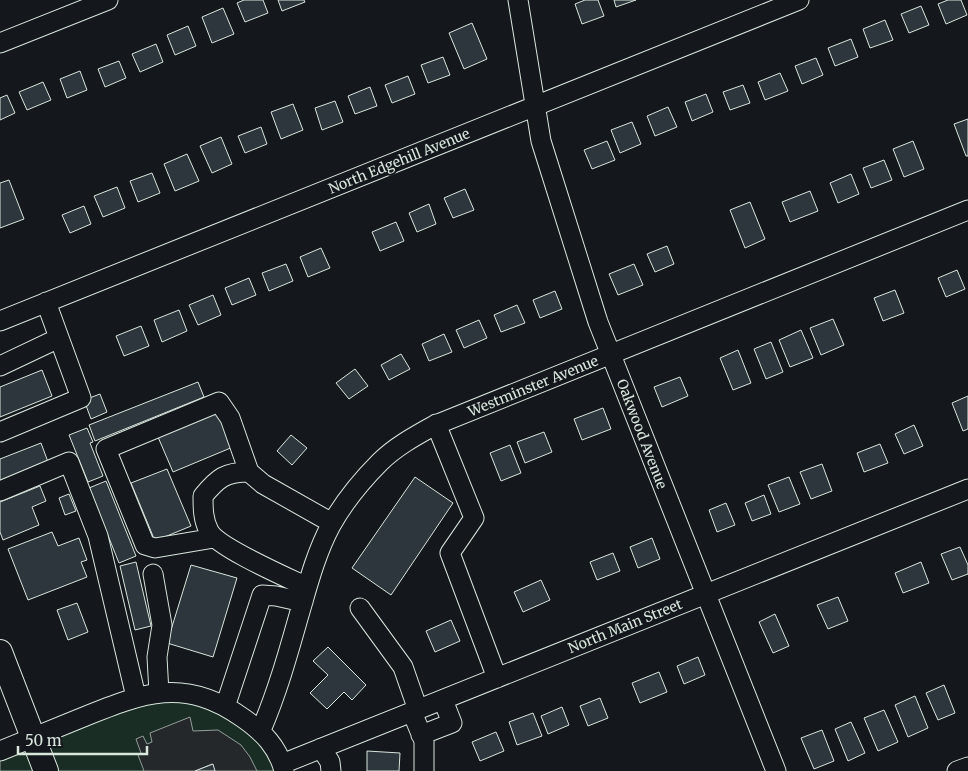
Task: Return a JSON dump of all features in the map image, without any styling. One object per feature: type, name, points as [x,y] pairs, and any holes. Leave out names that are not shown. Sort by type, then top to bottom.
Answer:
[{"type":"main road","points":[[0,652],[46,771]]},
{"type":"street","points":[[0,43],[108,0]]},
{"type":"street","name":"Oakwood Avenue","points":[[518,0],[541,141],[598,322],[776,771]]},
{"type":"street","name":"North Edgehill Avenue","points":[[0,321],[799,0]]},
{"type":"street","name":"Westminster Avenue","points":[[261,730],[277,692],[320,548],[332,523],[353,491],[381,461],[411,439],[436,424],[968,210]]},
{"type":"street","points":[[0,432],[81,398],[46,302]]},
{"type":"street","points":[[0,366],[59,338]]},
{"type":"street","points":[[214,538],[155,548],[145,545],[106,449],[219,402],[230,418],[249,472],[263,484],[332,523]]},
{"type":"street","points":[[436,424],[474,518],[450,553],[497,678]]},
{"type":"street","points":[[0,492],[69,462],[98,536],[136,697]]},
{"type":"street","points":[[249,472],[234,472],[223,476],[203,496],[203,513],[209,532],[214,538],[305,594]]},
{"type":"street","name":"North Main Street","points":[[283,768],[321,748],[968,488]]},
{"type":"street","points":[[153,574],[162,625],[157,657],[159,693]]},
{"type":"street","points":[[225,707],[262,595],[305,594]]},
{"type":"street","points":[[360,608],[403,667],[424,741],[424,771]]},
{"type":"street","points":[[0,751],[136,697],[179,692],[201,696],[225,707],[261,730],[278,754],[283,768]]},
{"type":"street","points":[[421,735],[452,723],[443,700]]},
{"type":"street","points":[[321,748],[330,762],[332,771]]},
{"type":"street","points":[[957,771],[968,767]]},
{"type":"green space","points":[[150,694],[234,711],[284,771],[0,771],[0,751]]},
{"type":"shaded area","points":[[190,717],[193,731],[218,730],[241,745],[257,771],[215,771],[212,764],[195,771],[144,771],[138,755],[141,753],[136,739],[143,736],[147,744],[152,742],[150,733]]},
{"type":"building","points":[[244,0],[263,0],[268,13],[245,22],[237,3]]},
{"type":"building","points":[[278,0],[304,0],[305,2],[282,11]]},
{"type":"building","points":[[585,0],[598,0],[604,16],[582,24],[575,4]]},
{"type":"building","points":[[614,0],[636,0],[616,7]]},
{"type":"building","points":[[948,0],[961,0],[967,15],[946,24],[938,4]]},
{"type":"building","points":[[921,6],[929,25],[909,33],[901,14]]},
{"type":"building","points":[[223,8],[234,34],[212,43],[202,17]]},
{"type":"building","points":[[885,20],[893,40],[870,48],[863,29]]},
{"type":"building","points":[[472,23],[487,59],[464,69],[449,33]]},
{"type":"building","points":[[188,26],[196,46],[175,55],[167,35]]},
{"type":"building","points":[[851,39],[858,57],[835,66],[828,48]]},
{"type":"building","points":[[156,44],[163,62],[140,72],[132,54]]},
{"type":"building","points":[[443,57],[450,75],[428,83],[421,65]]},
{"type":"building","points":[[816,58],[823,75],[802,84],[795,66]]},
{"type":"building","points":[[119,61],[126,78],[105,87],[98,69]]},
{"type":"building","points":[[80,71],[87,90],[67,98],[60,79]]},
{"type":"building","points":[[780,73],[788,91],[765,100],[758,82]]},
{"type":"building","points":[[408,76],[415,94],[392,103],[385,85]]},
{"type":"building","points":[[43,82],[51,100],[27,110],[19,92]]},
{"type":"building","points":[[743,85],[750,103],[730,110],[723,92]]},
{"type":"building","points":[[370,87],[377,106],[355,114],[348,96]]},
{"type":"building","points":[[706,94],[713,112],[692,121],[685,102]]},
{"type":"building","points":[[7,95],[15,113],[0,120],[0,98]]},
{"type":"building","points":[[335,101],[343,122],[322,130],[315,108]]},
{"type":"building","points":[[293,104],[303,130],[281,139],[271,112]]},
{"type":"building","points":[[668,107],[677,127],[655,136],[647,116]]},
{"type":"building","points":[[968,119],[968,156],[966,156],[954,124]]},
{"type":"building","points":[[632,122],[641,144],[620,153],[611,130]]},
{"type":"building","points":[[261,127],[267,144],[245,153],[238,136]]},
{"type":"building","points":[[221,137],[232,164],[212,173],[200,146]]},
{"type":"building","points":[[607,141],[615,160],[592,169],[584,150]]},
{"type":"building","points":[[913,141],[924,169],[904,177],[893,149]]},
{"type":"building","points":[[187,154],[199,181],[175,191],[164,164]]},
{"type":"building","points":[[884,160],[892,180],[871,188],[863,168]]},
{"type":"building","points":[[152,173],[160,193],[138,202],[130,181]]},
{"type":"building","points":[[851,174],[859,194],[838,203],[830,183]]},
{"type":"building","points":[[9,180],[24,219],[0,228],[0,183]]},
{"type":"building","points":[[117,187],[125,208],[103,217],[94,196]]},
{"type":"building","points":[[465,189],[474,210],[453,218],[444,198]]},
{"type":"building","points":[[810,191],[818,211],[790,222],[782,202]]},
{"type":"building","points":[[750,202],[765,239],[745,248],[730,210]]},
{"type":"building","points":[[429,204],[436,224],[417,232],[409,213]]},
{"type":"building","points":[[84,206],[91,224],[70,233],[62,215]]},
{"type":"building","points":[[396,222],[404,241],[380,251],[372,232]]},
{"type":"building","points":[[667,246],[674,264],[655,272],[647,254]]},
{"type":"building","points":[[321,248],[330,268],[308,277],[300,257]]},
{"type":"building","points":[[286,264],[293,281],[269,291],[262,273]]},
{"type":"building","points":[[634,264],[643,285],[618,295],[609,274]]},
{"type":"building","points":[[957,270],[965,289],[946,297],[938,278]]},
{"type":"building","points":[[249,278],[256,295],[232,305],[225,288]]},
{"type":"building","points":[[895,290],[904,313],[883,321],[874,298]]},
{"type":"building","points":[[555,291],[562,309],[540,318],[533,300]]},
{"type":"building","points":[[213,295],[221,315],[198,325],[189,305]]},
{"type":"building","points":[[517,305],[525,323],[501,332],[494,315]]},
{"type":"building","points":[[179,310],[187,331],[162,342],[154,320]]},
{"type":"building","points":[[833,319],[844,345],[821,355],[810,328]]},
{"type":"building","points":[[479,320],[487,338],[464,348],[456,330]]},
{"type":"building","points":[[141,326],[149,346],[124,356],[116,336]]},
{"type":"building","points":[[801,330],[813,358],[790,367],[779,340]]},
{"type":"building","points":[[444,334],[452,352],[429,361],[422,344]]},
{"type":"building","points":[[771,342],[783,372],[766,379],[754,349]]},
{"type":"building","points":[[738,350],[751,383],[733,390],[720,358]]},
{"type":"building","points":[[401,354],[410,369],[389,380],[381,365]]},
{"type":"building","points":[[355,369],[368,386],[349,399],[336,383]]},
{"type":"building","points":[[42,370],[52,396],[0,417],[0,387]]},
{"type":"building","points":[[680,377],[688,396],[662,407],[654,387]]},
{"type":"building","points":[[198,382],[204,397],[95,441],[89,425]]},
{"type":"building","points":[[100,394],[107,412],[91,419],[84,400]]},
{"type":"building","points":[[968,396],[968,429],[963,431],[952,403]]},
{"type":"building","points":[[603,408],[611,429],[582,440],[574,419]]},
{"type":"building","points":[[218,412],[233,447],[173,472],[158,437]]},
{"type":"building","points":[[914,425],[923,446],[904,454],[895,434]]},
{"type":"building","points":[[87,428],[93,442],[90,443],[103,476],[88,482],[69,435]]},
{"type":"building","points":[[544,432],[552,452],[525,463],[517,442]]},
{"type":"building","points":[[291,435],[307,448],[292,465],[277,451]]},
{"type":"building","points":[[41,443],[48,462],[0,481],[0,459]]},
{"type":"building","points":[[880,444],[888,463],[864,472],[857,453]]},
{"type":"building","points":[[510,445],[521,473],[501,481],[490,453]]},
{"type":"building","points":[[822,464],[832,491],[811,499],[800,472]]},
{"type":"building","points":[[167,469],[191,526],[155,541],[131,483]]},
{"type":"building","points":[[415,477],[453,503],[391,595],[352,568]]},
{"type":"building","points":[[789,477],[800,504],[779,512],[768,485]]},
{"type":"building","points":[[106,481],[136,556],[119,563],[89,488]]},
{"type":"building","points":[[40,486],[46,501],[32,507],[39,525],[3,540],[0,532],[0,502]]},
{"type":"building","points":[[69,494],[76,511],[65,515],[59,498]]},
{"type":"building","points":[[764,495],[771,514],[752,521],[745,503]]},
{"type":"building","points":[[726,503],[735,525],[717,532],[709,510]]},
{"type":"building","points":[[52,532],[58,546],[79,538],[87,560],[81,562],[87,577],[28,600],[8,549]]},
{"type":"building","points":[[652,538],[660,559],[638,568],[630,547]]},
{"type":"building","points":[[960,547],[968,565],[968,574],[952,580],[941,554]]},
{"type":"building","points":[[613,553],[620,571],[597,580],[590,562]]},
{"type":"building","points":[[136,562],[151,626],[135,630],[120,566]]},
{"type":"building","points":[[921,562],[929,583],[903,593],[895,573]]},
{"type":"building","points":[[191,565],[237,578],[213,657],[167,643]]},
{"type":"building","points":[[541,580],[550,600],[523,612],[514,592]]},
{"type":"building","points":[[838,597],[848,621],[828,629],[817,605]]},
{"type":"building","points":[[77,603],[88,632],[68,640],[57,610]]},
{"type":"building","points":[[775,614],[789,646],[773,653],[759,622]]},
{"type":"building","points":[[451,620],[460,641],[435,652],[426,631]]},
{"type":"building","points":[[328,647],[366,685],[352,700],[344,692],[327,709],[310,693],[328,675],[313,661]]},
{"type":"building","points":[[698,657],[705,675],[684,684],[677,666]]},
{"type":"building","points":[[659,672],[667,692],[640,703],[632,683]]},
{"type":"building","points":[[944,685],[955,713],[938,720],[926,693]]},
{"type":"building","points":[[915,696],[928,728],[908,737],[895,705]]},
{"type":"building","points":[[600,698],[608,718],[588,726],[580,706]]},
{"type":"building","points":[[562,707],[569,725],[548,734],[541,716]]},
{"type":"building","points":[[884,710],[898,742],[878,751],[864,718]]},
{"type":"building","points":[[533,713],[542,736],[517,745],[509,722]]},
{"type":"building","points":[[851,722],[865,753],[848,761],[835,729]]},
{"type":"building","points":[[822,730],[834,761],[814,769],[801,738]]},
{"type":"building","points":[[496,732],[504,751],[480,761],[472,742]]},
{"type":"building","points":[[367,751],[400,753],[399,771],[367,771]]},
{"type":"building","points":[[213,764],[215,771],[195,771]]}]
